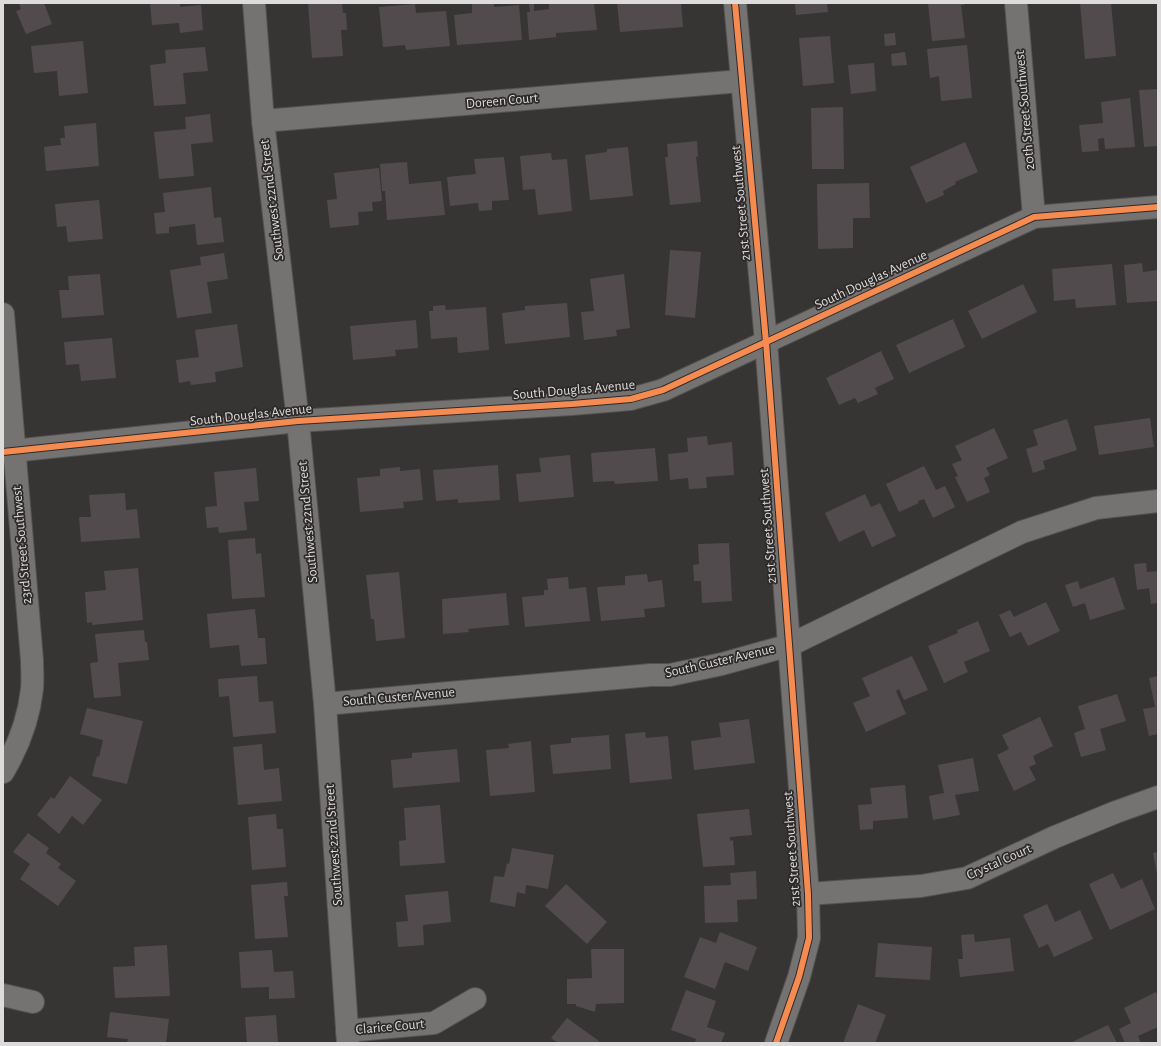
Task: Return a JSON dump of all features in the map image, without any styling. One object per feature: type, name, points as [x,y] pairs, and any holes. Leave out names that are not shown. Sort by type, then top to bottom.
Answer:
[{"type":"street","name":"Southwest 22nd Street","points":[[254,3],[263,121],[298,421],[325,704],[348,1037]]},
{"type":"street","name":"21st Street Southwest","points":[[735,3],[766,342],[808,894],[809,938],[799,977],[776,1043]]},
{"type":"street","name":"20th Street Southwest","points":[[1016,3],[1034,217]]},
{"type":"street","name":"Doreen Court","points":[[263,121],[741,81]]},
{"type":"street","name":"South Douglas Avenue","points":[[8,452],[298,421],[631,399],[663,390],[1034,217],[1158,206]]},
{"type":"street","name":"23rd Street Southwest","points":[[3,314],[8,452],[32,660],[32,688],[29,706],[22,731],[12,757],[3,772]]},
{"type":"street","name":"South Custer Avenue","points":[[325,704],[651,675],[670,675],[722,664],[790,646],[1022,532],[1096,508],[1158,501]]},
{"type":"street","name":"Crystal Court","points":[[808,894],[921,886],[967,878],[1056,837],[1116,812],[1158,797]]},
{"type":"street","points":[[3,995],[33,1002]]},
{"type":"street","name":"Clarice Court","points":[[348,1037],[434,1024],[475,999]]},
{"type":"building","points":[[19,3],[44,3],[52,24],[26,34],[16,11],[21,9]]},
{"type":"building","points":[[150,3],[180,3],[180,7],[201,5],[203,30],[180,33],[179,23],[152,25]]},
{"type":"building","points":[[308,3],[342,3],[343,13],[346,13],[347,30],[341,30],[343,56],[312,58]]},
{"type":"building","points":[[472,3],[494,3],[494,7],[519,5],[522,40],[457,45],[454,15],[472,13]]},
{"type":"building","points":[[529,3],[534,3],[534,11],[549,9],[549,3],[594,3],[597,30],[556,33],[556,37],[529,40],[527,12],[530,12]]},
{"type":"building","points":[[617,3],[681,3],[683,27],[620,32]]},
{"type":"building","points":[[795,3],[827,3],[828,12],[796,15]]},
{"type":"building","points":[[928,3],[963,3],[964,5],[961,5],[965,38],[932,41]]},
{"type":"building","points":[[1080,3],[1111,3],[1116,56],[1085,59]]},
{"type":"building","points":[[415,4],[416,13],[446,11],[450,46],[406,50],[405,45],[383,47],[379,7]]},
{"type":"building","points":[[895,33],[896,45],[885,46],[884,34]]},
{"type":"building","points":[[830,36],[834,83],[803,86],[799,38]]},
{"type":"building","points":[[83,41],[88,93],[59,96],[57,71],[34,73],[31,46]]},
{"type":"building","points":[[967,45],[972,98],[941,101],[939,76],[930,78],[927,49]]},
{"type":"building","points":[[205,47],[208,71],[183,73],[186,104],[154,106],[150,65],[166,63],[165,50]]},
{"type":"building","points":[[905,52],[907,65],[892,66],[891,54]]},
{"type":"building","points":[[874,63],[876,91],[851,94],[848,65]]},
{"type":"building","points":[[1158,89],[1158,146],[1144,147],[1139,90]]},
{"type":"building","points":[[1130,98],[1135,147],[1105,149],[1104,138],[1098,139],[1099,151],[1082,152],[1079,125],[1103,123],[1101,102]]},
{"type":"building","points":[[843,107],[844,169],[812,169],[811,108]]},
{"type":"building","points":[[210,114],[213,142],[191,144],[194,176],[159,179],[154,132],[186,129],[185,117]]},
{"type":"building","points":[[96,123],[99,166],[46,171],[44,147],[61,145],[60,138],[65,138],[64,126]]},
{"type":"building","points":[[697,141],[698,156],[696,157],[701,202],[670,205],[665,157],[668,157],[667,144]]},
{"type":"building","points":[[965,142],[978,172],[955,182],[956,184],[943,191],[944,195],[926,203],[910,167]]},
{"type":"building","points":[[628,147],[633,196],[590,200],[585,155],[607,152],[607,149]]},
{"type":"building","points":[[551,153],[552,160],[567,159],[572,211],[538,215],[535,189],[523,190],[520,156]]},
{"type":"building","points":[[504,157],[509,200],[492,201],[492,210],[479,211],[478,203],[450,206],[447,177],[476,174],[474,159]]},
{"type":"building","points":[[407,162],[409,184],[441,181],[445,215],[387,220],[385,191],[382,191],[380,164]]},
{"type":"building","points":[[379,168],[382,201],[372,202],[373,211],[358,212],[359,225],[330,228],[327,200],[337,199],[334,173]]},
{"type":"building","points":[[869,183],[870,218],[853,218],[853,248],[818,249],[817,184]]},
{"type":"building","points":[[211,187],[214,218],[221,217],[224,242],[197,245],[195,224],[169,227],[169,233],[156,234],[154,213],[165,212],[163,193]]},
{"type":"building","points":[[99,200],[103,239],[68,242],[66,226],[57,227],[55,204]]},
{"type":"building","points":[[670,250],[701,252],[695,318],[665,315]]},
{"type":"building","points":[[224,253],[228,279],[207,282],[212,313],[177,318],[170,270],[201,265],[200,257]]},
{"type":"building","points":[[1142,263],[1143,272],[1158,270],[1158,301],[1127,303],[1124,265]]},
{"type":"building","points":[[1112,264],[1116,305],[1076,308],[1075,299],[1054,301],[1052,269]]},
{"type":"building","points":[[100,274],[104,315],[62,318],[59,290],[69,290],[68,276]]},
{"type":"building","points":[[624,274],[630,328],[616,330],[617,336],[584,340],[581,312],[594,311],[590,279]]},
{"type":"building","points":[[1023,284],[1037,312],[982,339],[968,311]]},
{"type":"building","points":[[567,303],[570,337],[505,344],[502,313],[525,310],[525,306]]},
{"type":"building","points":[[445,305],[446,310],[486,307],[489,350],[458,353],[457,337],[431,339],[429,311],[433,311],[433,306]]},
{"type":"building","points":[[953,319],[965,347],[909,373],[896,345]]},
{"type":"building","points":[[416,320],[418,348],[395,350],[396,356],[353,360],[350,326]]},
{"type":"building","points":[[237,324],[243,367],[215,372],[216,382],[191,385],[190,381],[179,383],[176,360],[199,357],[195,330]]},
{"type":"building","points":[[112,338],[116,378],[81,381],[79,364],[66,365],[64,342]]},
{"type":"building","points":[[881,351],[894,379],[875,388],[878,394],[858,403],[855,398],[839,405],[826,378]]},
{"type":"building","points":[[1150,418],[1154,447],[1099,455],[1094,426]]},
{"type":"building","points":[[1067,419],[1077,450],[1043,461],[1045,469],[1033,473],[1026,449],[1038,445],[1033,430]]},
{"type":"building","points":[[994,428],[1008,458],[986,468],[990,475],[984,478],[990,492],[967,502],[955,477],[958,476],[952,464],[962,460],[955,446]]},
{"type":"building","points":[[707,436],[708,445],[732,442],[734,475],[706,477],[707,488],[689,489],[688,478],[670,480],[668,454],[688,452],[687,438]]},
{"type":"building","points":[[655,448],[658,481],[615,484],[614,481],[593,482],[591,453]]},
{"type":"building","points":[[570,455],[574,497],[519,502],[516,474],[541,472],[539,458]]},
{"type":"building","points":[[498,465],[500,500],[458,503],[458,499],[436,501],[433,470]]},
{"type":"building","points":[[924,466],[936,490],[945,486],[955,507],[933,518],[924,499],[918,501],[919,503],[899,512],[886,484]]},
{"type":"building","points":[[400,467],[400,471],[420,469],[423,500],[403,502],[404,508],[360,512],[357,478],[380,476],[380,469]]},
{"type":"building","points":[[256,468],[259,501],[244,502],[247,530],[219,533],[218,527],[207,528],[205,507],[217,506],[214,472]]},
{"type":"building","points":[[125,493],[126,510],[137,509],[140,538],[81,542],[79,517],[91,517],[89,495]]},
{"type":"building","points":[[865,494],[871,507],[880,503],[896,536],[872,547],[864,530],[839,542],[825,513]]},
{"type":"building","points":[[255,538],[256,554],[261,553],[265,597],[232,599],[228,540]]},
{"type":"building","points":[[729,543],[732,601],[702,603],[701,581],[694,581],[693,565],[699,564],[698,544]]},
{"type":"building","points":[[1146,563],[1147,572],[1158,571],[1158,603],[1151,604],[1149,588],[1137,590],[1134,564]]},
{"type":"building","points":[[138,568],[143,620],[92,625],[92,622],[87,623],[85,592],[106,590],[104,571]]},
{"type":"building","points":[[399,572],[405,638],[376,641],[374,619],[371,619],[366,575]]},
{"type":"building","points":[[647,574],[648,582],[662,580],[665,607],[644,609],[645,617],[601,621],[597,587],[625,585],[625,576]]},
{"type":"building","points":[[568,577],[569,589],[586,587],[590,621],[525,627],[522,597],[544,595],[544,590],[548,590],[547,579]]},
{"type":"building","points":[[1114,577],[1125,609],[1090,620],[1085,603],[1073,607],[1065,585],[1078,581],[1080,589]]},
{"type":"building","points":[[506,593],[509,625],[468,629],[469,632],[443,634],[442,599]]},
{"type":"building","points":[[1046,602],[1060,631],[1028,646],[1021,632],[1010,637],[999,615],[1010,610],[1014,617]]},
{"type":"building","points":[[255,609],[258,638],[265,638],[267,664],[241,666],[239,645],[210,648],[207,614]]},
{"type":"building","points":[[978,621],[990,651],[964,662],[968,672],[944,683],[928,646],[958,633],[957,630]]},
{"type":"building","points":[[144,630],[149,660],[118,663],[121,696],[94,698],[90,663],[98,662],[95,634]]},
{"type":"building","points":[[912,656],[928,690],[904,700],[899,689],[896,691],[906,714],[866,732],[853,703],[870,696],[862,678]]},
{"type":"building","points":[[257,676],[259,702],[273,701],[276,733],[233,737],[229,696],[219,697],[218,679]]},
{"type":"building","points":[[1158,676],[1158,734],[1149,736],[1143,709],[1155,707],[1149,678]]},
{"type":"building","points":[[1117,694],[1126,721],[1100,729],[1106,750],[1081,757],[1074,733],[1085,729],[1078,706]]},
{"type":"building","points":[[87,708],[143,721],[127,784],[92,776],[103,740],[80,734]]},
{"type":"building","points":[[1040,717],[1053,746],[1033,756],[1036,764],[1029,767],[1036,780],[1014,791],[997,755],[1009,749],[1002,735]]},
{"type":"building","points":[[749,719],[755,763],[694,770],[691,741],[721,737],[719,723]]},
{"type":"building","points":[[645,732],[646,738],[668,736],[672,779],[630,783],[625,734]]},
{"type":"building","points":[[609,735],[611,769],[553,774],[550,745],[571,743],[571,738]]},
{"type":"building","points":[[531,741],[535,792],[490,796],[486,750],[509,748],[508,744]]},
{"type":"building","points":[[262,744],[264,770],[279,768],[282,801],[238,805],[233,747]]},
{"type":"building","points":[[457,749],[460,782],[393,788],[391,760],[412,758],[412,753]]},
{"type":"building","points":[[973,758],[979,791],[955,795],[960,815],[933,820],[929,796],[944,793],[938,765]]},
{"type":"building","points":[[70,776],[102,800],[83,825],[72,816],[59,834],[37,815],[51,797],[54,799]]},
{"type":"building","points":[[905,785],[908,818],[873,821],[873,829],[860,830],[858,805],[872,804],[870,788]]},
{"type":"building","points":[[440,805],[445,863],[400,866],[399,841],[406,840],[404,808]]},
{"type":"building","points":[[749,809],[752,835],[730,837],[730,841],[733,840],[735,865],[703,867],[697,814]]},
{"type":"building","points":[[276,814],[277,829],[283,829],[286,867],[252,870],[248,817]]},
{"type":"building","points":[[28,833],[49,848],[46,853],[61,864],[58,868],[76,881],[58,906],[20,879],[30,864],[13,852]]},
{"type":"building","points":[[512,848],[554,855],[548,889],[526,885],[525,894],[517,892],[515,907],[490,902],[494,876],[504,877],[507,863],[509,864]]},
{"type":"building","points":[[1158,852],[1158,874],[1157,874],[1153,853]]},
{"type":"building","points":[[756,871],[757,899],[737,900],[738,922],[705,923],[704,886],[731,885],[730,873]]},
{"type":"building","points":[[1113,873],[1121,889],[1142,879],[1155,909],[1110,930],[1089,884]]},
{"type":"building","points":[[287,882],[288,896],[284,896],[288,937],[255,939],[251,885]]},
{"type":"building","points":[[566,884],[607,922],[587,944],[545,906]]},
{"type":"building","points":[[448,891],[451,922],[423,925],[424,945],[398,947],[396,922],[408,921],[405,895]]},
{"type":"building","points":[[1047,904],[1055,922],[1080,910],[1093,939],[1054,957],[1048,944],[1039,948],[1023,915]]},
{"type":"building","points":[[720,932],[757,947],[748,971],[725,962],[715,989],[684,977],[700,937],[716,943]]},
{"type":"building","points":[[974,934],[975,942],[1010,938],[1014,971],[960,977],[958,959],[963,959],[961,935]]},
{"type":"building","points":[[878,943],[932,947],[930,980],[875,977]]},
{"type":"building","points":[[167,945],[170,996],[115,998],[113,967],[135,966],[134,947]]},
{"type":"building","points":[[591,949],[624,949],[624,1003],[596,1004],[595,1012],[576,1006],[576,1004],[567,1004],[567,979],[592,978]]},
{"type":"building","points":[[272,950],[274,972],[293,971],[295,998],[269,999],[269,987],[241,988],[239,952]]},
{"type":"building","points":[[686,990],[716,1001],[707,1027],[725,1033],[721,1043],[695,1043],[696,1039],[671,1030]]},
{"type":"building","points":[[1156,992],[1158,997],[1158,1027],[1138,1036],[1141,1043],[1125,1043],[1119,1029],[1131,1023],[1124,1008]]},
{"type":"building","points":[[858,1004],[886,1015],[875,1043],[843,1043]]},
{"type":"building","points":[[110,1012],[169,1019],[166,1043],[127,1043],[128,1039],[107,1037]]},
{"type":"building","points":[[276,1015],[278,1043],[247,1043],[245,1017]]},
{"type":"building","points":[[567,1018],[599,1041],[598,1043],[558,1043],[551,1038]]},
{"type":"building","points":[[1108,1025],[1117,1043],[1070,1043]]},
{"type":"cycle path","points":[[735,3],[766,342],[808,894],[809,938],[799,977],[776,1043]]},
{"type":"cycle path","points":[[3,452],[298,421],[631,399],[663,390],[1034,217],[1158,207]]}]
